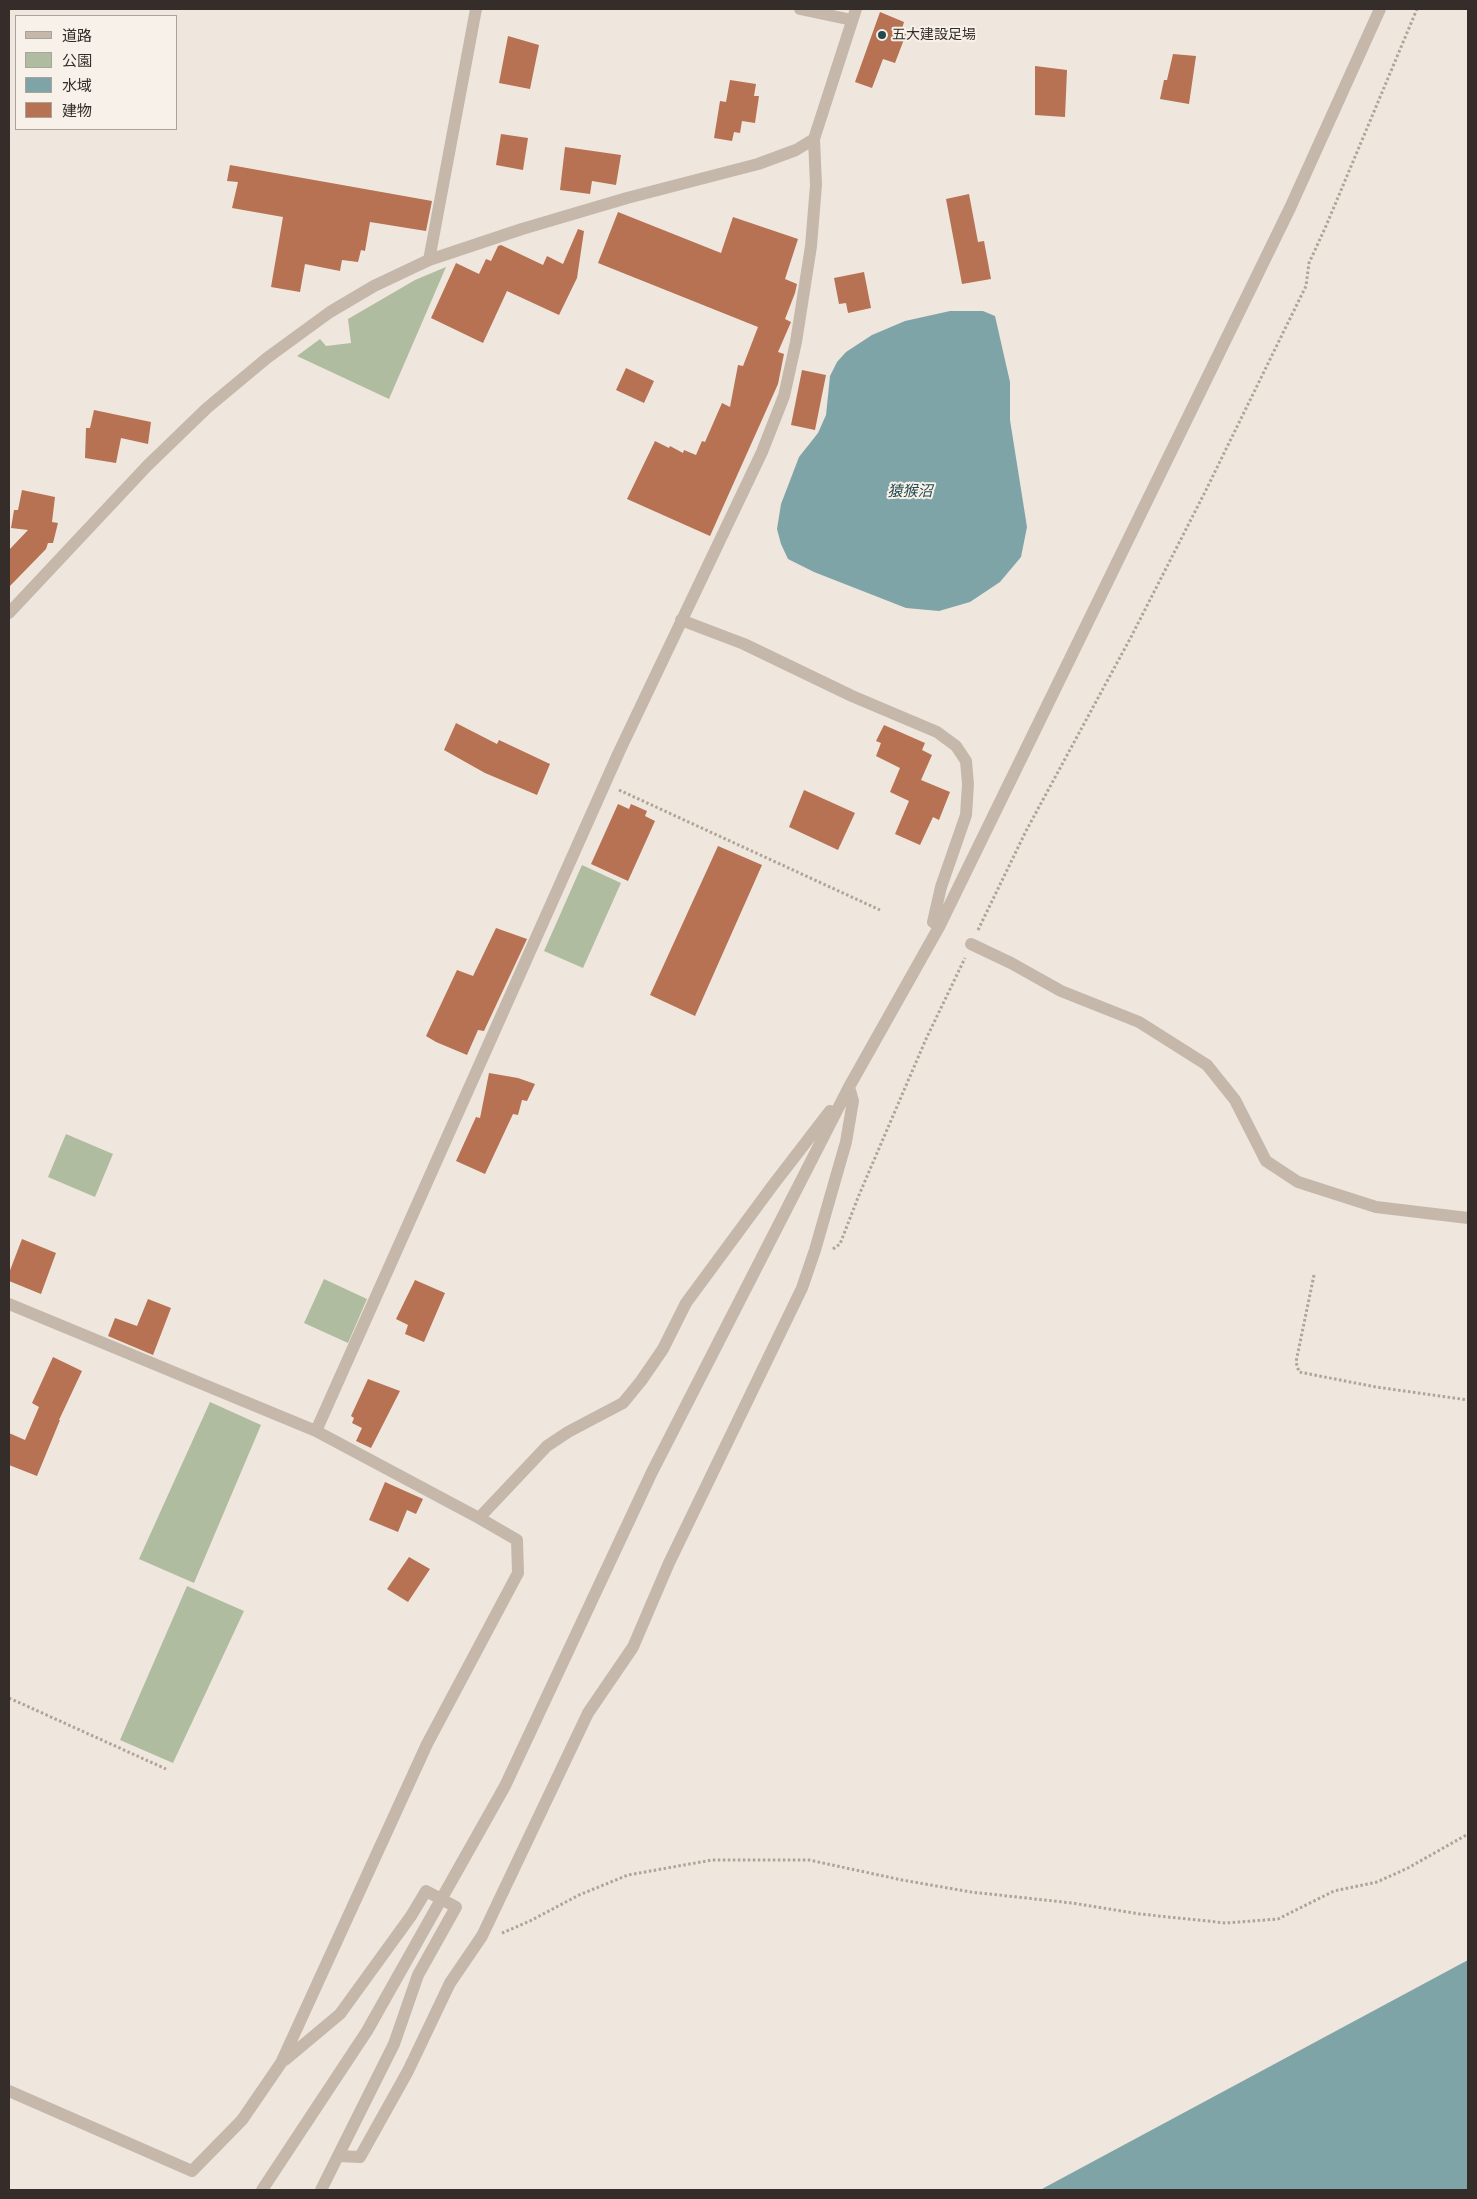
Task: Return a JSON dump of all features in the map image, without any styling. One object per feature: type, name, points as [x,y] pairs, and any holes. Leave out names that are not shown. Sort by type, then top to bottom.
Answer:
[{"type":"street","points":[[429,260],[476,9]]},
{"type":"street","points":[[316,1431],[605,783],[762,452],[784,396],[796,342],[811,246],[816,185],[814,139],[854,14],[800,9]]},
{"type":"street","points":[[262,2190],[367,2031],[505,1786],[652,1472],[849,1087],[939,927],[1290,208],[1380,9]]},
{"type":"street","points":[[9,613],[140,473],[215,402],[267,358],[330,312],[374,286],[429,260],[522,229],[627,198],[758,164],[796,150],[814,139]]},
{"type":"street","points":[[681,620],[744,644],[852,696],[937,732],[956,746],[966,762],[968,784],[966,815],[941,887],[933,922],[939,927]]},
{"type":"street","points":[[971,944],[1011,963],[1061,991],[1139,1022],[1207,1065],[1235,1100],[1266,1161],[1298,1182],[1376,1207],[1468,1218]]},
{"type":"street","points":[[338,2156],[360,2157],[408,2072],[450,1983],[482,1936],[588,1713],[633,1647],[669,1562],[802,1288],[816,1250],[846,1142],[853,1101],[849,1087]]},
{"type":"street","points":[[479,1518],[547,1446],[568,1432],[622,1403],[641,1381],[663,1349],[686,1302],[849,1087]]},
{"type":"street","points":[[9,1304],[316,1431],[517,1540],[518,1573],[427,1744],[281,2063],[242,2120],[192,2171],[9,2091]]},
{"type":"street","points":[[281,2063],[340,2014],[411,1916],[426,1891],[456,1907],[418,1975],[394,2044],[364,2108],[321,2190]]},
{"type":"path","points":[[816,1250],[829,1252],[840,1244],[859,1194],[926,1039],[971,944],[1026,831],[1131,637],[1205,492],[1298,303],[1306,286],[1309,263],[1417,9]]},
{"type":"path","points":[[605,783],[880,910]]},
{"type":"path","points":[[1314,1275],[1296,1362],[1299,1372],[1376,1387],[1468,1400]]},
{"type":"path","points":[[9,1698],[166,1769]]},
{"type":"path","points":[[482,1936],[498,1934],[530,1921],[579,1895],[628,1875],[712,1860],[809,1860],[902,1880],[971,1892],[1072,1903],[1140,1914],[1226,1923],[1278,1919],[1334,1892],[1377,1882],[1408,1868],[1468,1834]]},
{"type":"green space","points":[[446,267],[389,399],[297,356],[320,339],[326,346],[351,343],[348,319],[415,280]]},
{"type":"green space","points":[[582,865],[621,883],[583,968],[544,951]]},
{"type":"green space","points":[[66,1134],[113,1154],[95,1197],[48,1177]]},
{"type":"green space","points":[[324,1279],[367,1299],[348,1343],[304,1323]]},
{"type":"green space","points":[[210,1402],[261,1425],[194,1583],[139,1559]]},
{"type":"green space","points":[[187,1586],[244,1611],[173,1763],[120,1740]]},
{"type":"water","name":"猿猴沼","points":[[950,311],[983,311],[995,316],[1010,382],[1010,420],[1027,527],[1021,557],[1000,582],[970,602],[939,611],[906,608],[814,572],[788,559],[777,529],[781,504],[799,457],[818,433],[826,415],[830,376],[837,362],[846,352],[872,335],[905,321]]},
{"type":"water","points":[[1468,1960],[1468,2190],[1040,2190],[1053,2183]]},
{"type":"building","points":[[880,12],[904,22],[901,32],[906,34],[895,63],[883,59],[872,88],[855,82]]},
{"type":"building","points":[[508,36],[539,45],[530,89],[499,83]]},
{"type":"building","points":[[1173,54],[1196,56],[1189,104],[1160,99]]},
{"type":"building","points":[[1035,66],[1067,70],[1065,117],[1035,115]]},
{"type":"building","points":[[730,80],[756,84],[754,96],[759,96],[755,123],[742,121],[740,133],[734,132],[732,141],[714,138],[720,101],[726,102]]},
{"type":"building","points":[[501,134],[528,138],[523,170],[496,165]]},
{"type":"building","points":[[565,147],[621,155],[616,185],[592,181],[590,194],[560,190]]},
{"type":"building","points":[[230,165],[432,201],[426,231],[370,222],[365,251],[361,250],[358,262],[342,260],[340,271],[305,264],[300,292],[271,287],[283,217],[232,208],[238,182],[227,181]]},
{"type":"building","points":[[969,194],[978,242],[984,241],[991,279],[962,284],[946,199]]},
{"type":"building","points":[[618,212],[721,253],[733,217],[798,239],[785,279],[797,284],[785,319],[791,322],[778,352],[784,354],[778,384],[710,536],[627,499],[655,441],[683,453],[684,450],[696,455],[702,441],[705,442],[722,403],[730,407],[738,365],[743,366],[758,327],[598,263]]},
{"type":"building","points":[[578,229],[584,231],[577,278],[559,315],[507,291],[483,343],[431,318],[456,263],[479,274],[486,259],[491,261],[498,246],[501,245],[543,265],[547,256],[563,264]]},
{"type":"building","points":[[864,272],[871,308],[848,313],[846,303],[839,304],[834,278]]},
{"type":"building","points":[[626,368],[654,381],[644,403],[616,390]]},
{"type":"building","points":[[802,370],[826,375],[815,430],[791,425]]},
{"type":"building","points":[[94,410],[151,422],[148,444],[121,438],[116,463],[85,458],[86,428],[90,428]]},
{"type":"building","points":[[22,490],[55,497],[52,522],[58,523],[53,543],[48,543],[46,549],[9,587],[9,550],[28,530],[11,528],[14,510],[18,510]]},
{"type":"building","points":[[456,723],[497,744],[499,740],[550,764],[537,795],[485,773],[444,750]]},
{"type":"building","points":[[884,725],[925,743],[922,750],[932,755],[921,780],[950,792],[939,820],[933,817],[920,845],[895,834],[909,801],[890,792],[900,768],[876,756],[881,743],[876,741]]},
{"type":"building","points":[[804,790],[855,813],[838,850],[789,827]]},
{"type":"building","points":[[618,804],[629,809],[631,804],[647,811],[645,816],[655,821],[628,881],[591,864]]},
{"type":"building","points":[[718,846],[762,865],[695,1016],[650,995]]},
{"type":"building","points":[[496,928],[527,939],[484,1031],[478,1030],[467,1055],[426,1036],[457,970],[473,976]]},
{"type":"building","points":[[489,1073],[518,1078],[535,1084],[527,1101],[522,1100],[518,1115],[513,1114],[485,1174],[456,1161],[476,1117],[480,1118]]},
{"type":"building","points":[[22,1239],[56,1253],[41,1294],[9,1281],[9,1273]]},
{"type":"building","points":[[415,1280],[445,1293],[424,1342],[405,1334],[408,1325],[396,1319]]},
{"type":"building","points":[[148,1299],[171,1308],[153,1355],[108,1336],[115,1318],[137,1326]]},
{"type":"building","points":[[53,1357],[82,1371],[59,1420],[37,1476],[9,1465],[9,1433],[25,1440],[39,1407],[32,1403]]},
{"type":"building","points":[[368,1379],[400,1391],[371,1448],[356,1441],[362,1428],[352,1423],[354,1418],[351,1416]]},
{"type":"building","points":[[385,1482],[423,1499],[416,1514],[407,1510],[398,1532],[369,1520]]},
{"type":"building","points":[[409,1557],[430,1569],[408,1602],[387,1589]]},
{"type":"place","name":"五大建設足場","points":[[882,35]]}]
